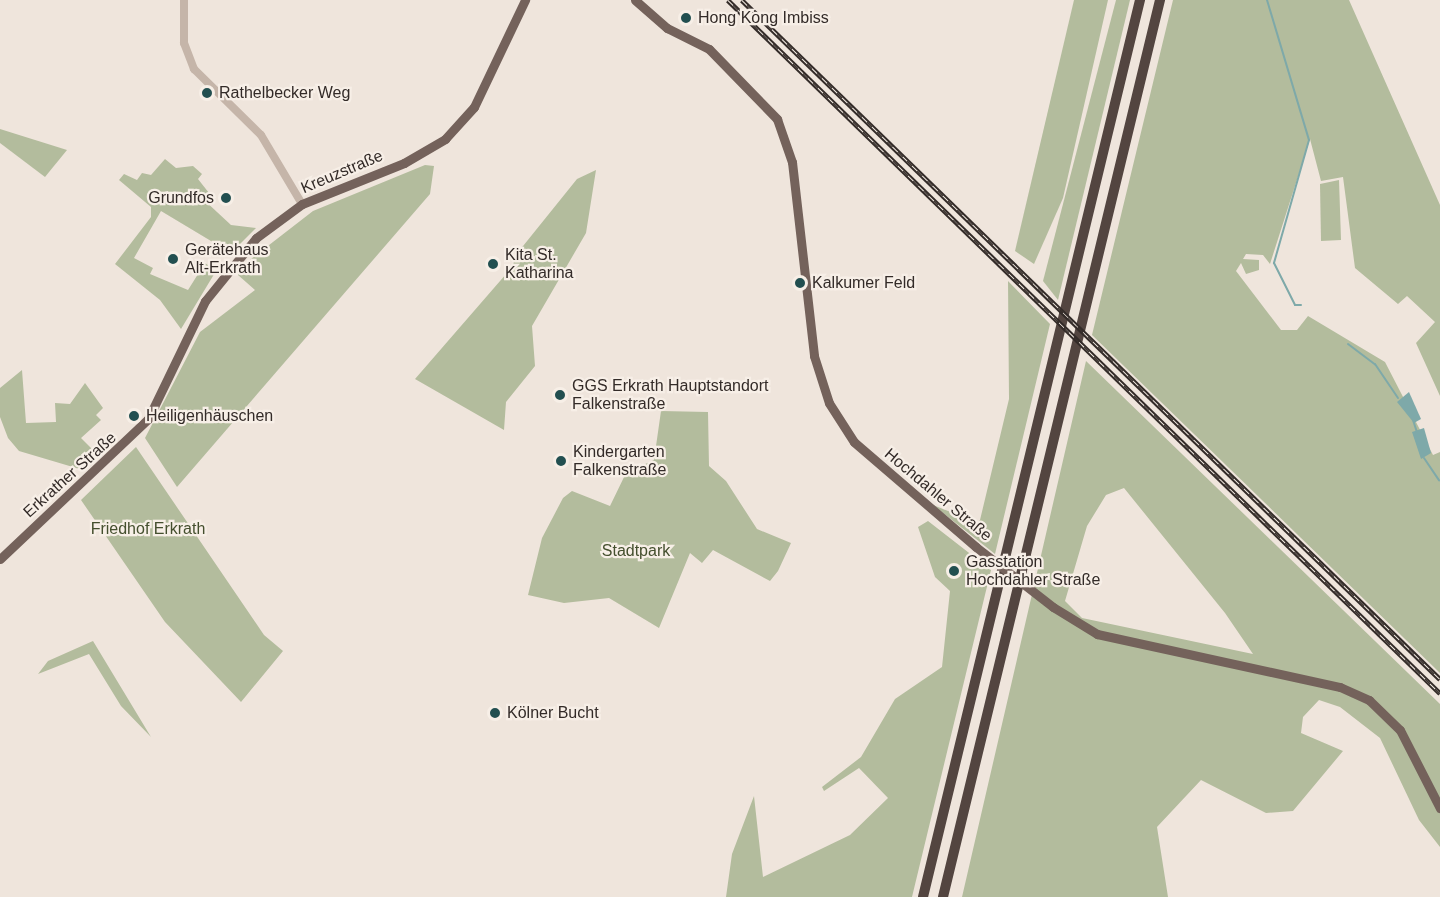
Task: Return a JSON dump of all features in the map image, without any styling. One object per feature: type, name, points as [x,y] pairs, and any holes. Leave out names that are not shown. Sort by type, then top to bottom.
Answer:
[{"type":"highway","points":[[923,897],[1140,0]]},
{"type":"highway","points":[[943,897],[1160,0]]},
{"type":"main road","name":"Kreuzstraße","points":[[133,437],[154,410],[221,275],[256,238],[302,204],[405,163],[445,139],[474,107],[525,0]]},
{"type":"main road","name":"Hochdahler Straße","points":[[635,0],[667,28],[709,49],[777,119],[792,162],[812,348],[829,403],[854,442],[976,547],[1053,607],[1097,634],[1329,684],[1369,700],[1400,730],[1440,808]]},
{"type":"main road","name":"Erkrather Straße","points":[[0,559],[133,437]]},
{"type":"street","points":[[184,0],[184,44],[194,69],[261,135],[302,204]]},
{"type":"green space","points":[[1074,0],[1108,0],[1063,198],[1034,264],[1015,251]]},
{"type":"green space","points":[[1116,0],[1130,0],[1058,300],[1043,281]]},
{"type":"green space","points":[[1173,0],[1349,0],[1440,205],[1440,396],[1416,343],[1435,322],[1407,296],[1398,304],[1355,268],[1343,177],[1321,181],[1310,139],[1270,264],[1263,255],[1246,254],[1243,259],[1259,260],[1259,270],[1246,274],[1241,263],[1236,271],[1281,330],[1297,330],[1308,316],[1385,362],[1433,455],[1440,452],[1440,673],[1092,335]]},
{"type":"green space","points":[[0,129],[67,150],[45,177],[0,143]]},
{"type":"green space","points":[[165,159],[176,168],[193,166],[202,174],[198,179],[209,193],[203,199],[231,225],[256,228],[231,253],[161,211],[134,258],[153,268],[150,274],[188,290],[205,263],[216,271],[181,329],[160,300],[115,264],[151,217],[151,207],[119,180],[124,174],[137,180],[142,173],[151,175]]},
{"type":"green space","name":"Friedhof Erkrath","points":[[425,165],[434,166],[430,194],[177,487],[145,438],[200,332],[255,290],[238,275],[242,266],[313,211]]},
{"type":"green space","points":[[596,170],[586,233],[532,326],[535,366],[506,402],[504,430],[415,379],[513,266],[515,256],[577,179]]},
{"type":"green space","points":[[1339,180],[1341,240],[1321,241],[1320,184]]},
{"type":"green space","points":[[1008,281],[1050,324],[995,554],[933,505],[978,523],[980,520],[1009,399]]},
{"type":"green space","points":[[1086,361],[1440,704],[1440,847],[1419,820],[1380,738],[1340,707],[1319,700],[1303,717],[1301,733],[1343,751],[1293,811],[1266,813],[1201,780],[1157,827],[1168,897],[962,897]],"holes":[[[1124,488],[1225,613],[1253,654],[1082,618],[1065,601],[1087,526],[1106,495]]]},
{"type":"green space","points":[[22,370],[26,423],[56,422],[55,403],[70,404],[85,383],[103,408],[96,415],[101,420],[81,438],[97,454],[83,470],[19,451],[8,438],[0,417],[0,388]]},
{"type":"green space","name":"Stadtpark","points":[[661,411],[708,412],[709,466],[726,481],[757,529],[791,543],[778,571],[770,581],[713,550],[702,563],[690,553],[659,628],[609,598],[564,603],[528,595],[542,538],[563,498],[572,491],[610,506],[626,473],[654,460]]},
{"type":"green space","name":"Friedhof Erkrath","points":[[136,447],[264,635],[283,651],[241,702],[165,622],[81,500]]},
{"type":"green space","points":[[928,521],[991,570],[912,897],[726,897],[732,854],[754,796],[763,877],[850,835],[888,798],[859,768],[824,791],[822,787],[861,757],[895,699],[942,667],[950,591],[935,577],[918,527]]},
{"type":"green space","points":[[93,641],[151,737],[121,706],[89,654],[38,674],[48,661]]},
{"type":"water","points":[[1409,392],[1421,419],[1414,423],[1397,402]]},
{"type":"water","points":[[1424,428],[1431,453],[1421,459],[1412,432]]},
{"type":"waterway","points":[[1267,0],[1309,140],[1274,263],[1295,305],[1301,305]]},
{"type":"waterway","points":[[1348,344],[1375,364],[1398,398]]},
{"type":"waterway","points":[[1413,420],[1417,432]]},
{"type":"waterway","points":[[1424,458],[1439,480]]},
{"type":"railway","points":[[728,0],[1440,693]]},
{"type":"railway","points":[[742,0],[1440,679]]},
{"type":"place","name":"Hong Kong Imbiss","points":[[686,18]]},
{"type":"place","name":"Rathelbecker Weg","points":[[207,93]]},
{"type":"place","name":"Grundfos","points":[[226,198]]},
{"type":"place","name":"Gerätehaus Alt-Erkrath","points":[[173,259]]},
{"type":"place","name":"Kita St. Katharina","points":[[493,264]]},
{"type":"place","name":"Kalkumer Feld","points":[[800,283]]},
{"type":"place","name":"GGS Erkrath Hauptstandort Falkenstraße","points":[[560,395]]},
{"type":"place","name":"Heiligenhäuschen","points":[[134,416]]},
{"type":"place","name":"Kindergarten Falkenstraße","points":[[561,461]]},
{"type":"place","name":"Gasstation Hochdahler Straße","points":[[954,571]]},
{"type":"place","name":"Kölner Bucht","points":[[495,713]]}]
